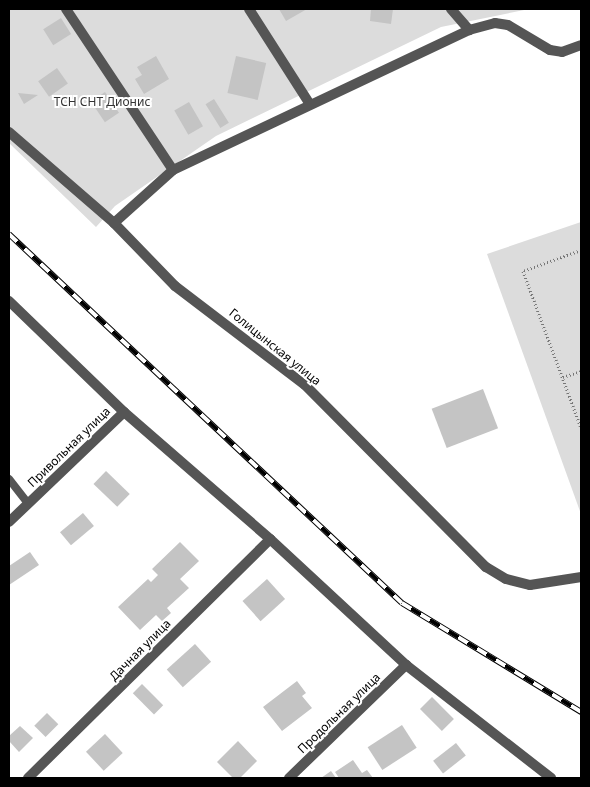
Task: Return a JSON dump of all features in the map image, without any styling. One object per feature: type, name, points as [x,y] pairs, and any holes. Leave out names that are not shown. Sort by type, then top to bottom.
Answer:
[{"type":"street","points":[[66,9],[173,170]]},
{"type":"street","points":[[249,9],[309,103]]},
{"type":"street","points":[[451,9],[469,30]]},
{"type":"street","points":[[114,223],[173,170],[309,103],[438,47],[469,30],[495,23],[508,25],[550,50],[562,52],[581,45]]},
{"type":"street","name":"Голицынская улица","points":[[9,132],[114,223],[176,286],[305,385],[486,567],[506,579],[530,585],[581,577]]},
{"type":"street","points":[[9,301],[124,412],[270,539],[406,666],[551,778]]},
{"type":"street","name":"Привольная улица","points":[[9,522],[124,412]]},
{"type":"street","name":"Дачная улица","points":[[28,778],[270,539]]},
{"type":"street","name":"Продольная улица","points":[[289,778],[406,666]]},
{"type":"lane","points":[[9,479],[28,503]]},
{"type":"path","points":[[581,250],[523,271],[581,428]]},
{"type":"path","points":[[563,377],[581,371]]},
{"type":"green space","name":"ТСН СНТ Дионис","points":[[9,9],[529,9],[441,27],[216,136],[115,206],[96,227],[9,143]]},
{"type":"green space","points":[[581,222],[581,514],[487,254]]},
{"type":"building","points":[[279,9],[307,9],[286,21]]},
{"type":"building","points":[[371,9],[393,9],[391,24],[370,21]]},
{"type":"building","points":[[61,18],[71,34],[53,45],[43,29]]},
{"type":"building","points":[[156,56],[169,79],[144,94],[135,79],[142,75],[137,67]]},
{"type":"building","points":[[236,56],[266,63],[258,100],[227,93]]},
{"type":"building","points":[[57,68],[68,84],[49,97],[38,81]]},
{"type":"building","points":[[105,92],[119,113],[105,122],[91,102]]},
{"type":"building","points":[[18,93],[38,95],[24,104]]},
{"type":"building","points":[[214,99],[229,123],[220,128],[206,104]]},
{"type":"building","points":[[189,102],[203,126],[188,135],[174,110]]},
{"type":"building","points":[[483,389],[498,428],[447,448],[432,409]]},
{"type":"building","points":[[106,471],[130,494],[117,507],[93,484]]},
{"type":"building","points":[[83,513],[94,526],[71,545],[60,532]]},
{"type":"building","points":[[180,542],[199,561],[180,579],[189,588],[167,608],[171,613],[162,621],[156,615],[140,630],[118,607],[148,579],[151,582],[158,575],[152,569]]},
{"type":"building","points":[[30,552],[39,565],[9,585],[9,566]]},
{"type":"building","points":[[267,579],[285,599],[261,621],[242,601]]},
{"type":"building","points":[[195,644],[211,662],[183,687],[167,669]]},
{"type":"building","points":[[297,681],[306,693],[302,696],[312,708],[282,731],[263,707]]},
{"type":"building","points":[[142,684],[163,705],[154,714],[133,693]]},
{"type":"building","points":[[432,697],[454,719],[442,731],[420,709]]},
{"type":"building","points":[[47,713],[58,724],[46,737],[34,726]]},
{"type":"building","points":[[402,725],[417,748],[382,770],[368,747]]},
{"type":"building","points":[[20,726],[33,738],[19,752],[9,741],[9,736]]},
{"type":"building","points":[[105,734],[123,753],[104,771],[86,752]]},
{"type":"building","points":[[238,741],[257,761],[240,778],[233,778],[217,762]]},
{"type":"building","points":[[456,743],[466,756],[443,773],[433,761]]},
{"type":"building","points":[[353,760],[362,773],[367,770],[373,778],[339,778],[335,772]]},
{"type":"building","points":[[331,771],[336,778],[321,778]]},
{"type":"railway","points":[[9,234],[402,603],[581,712]]}]
